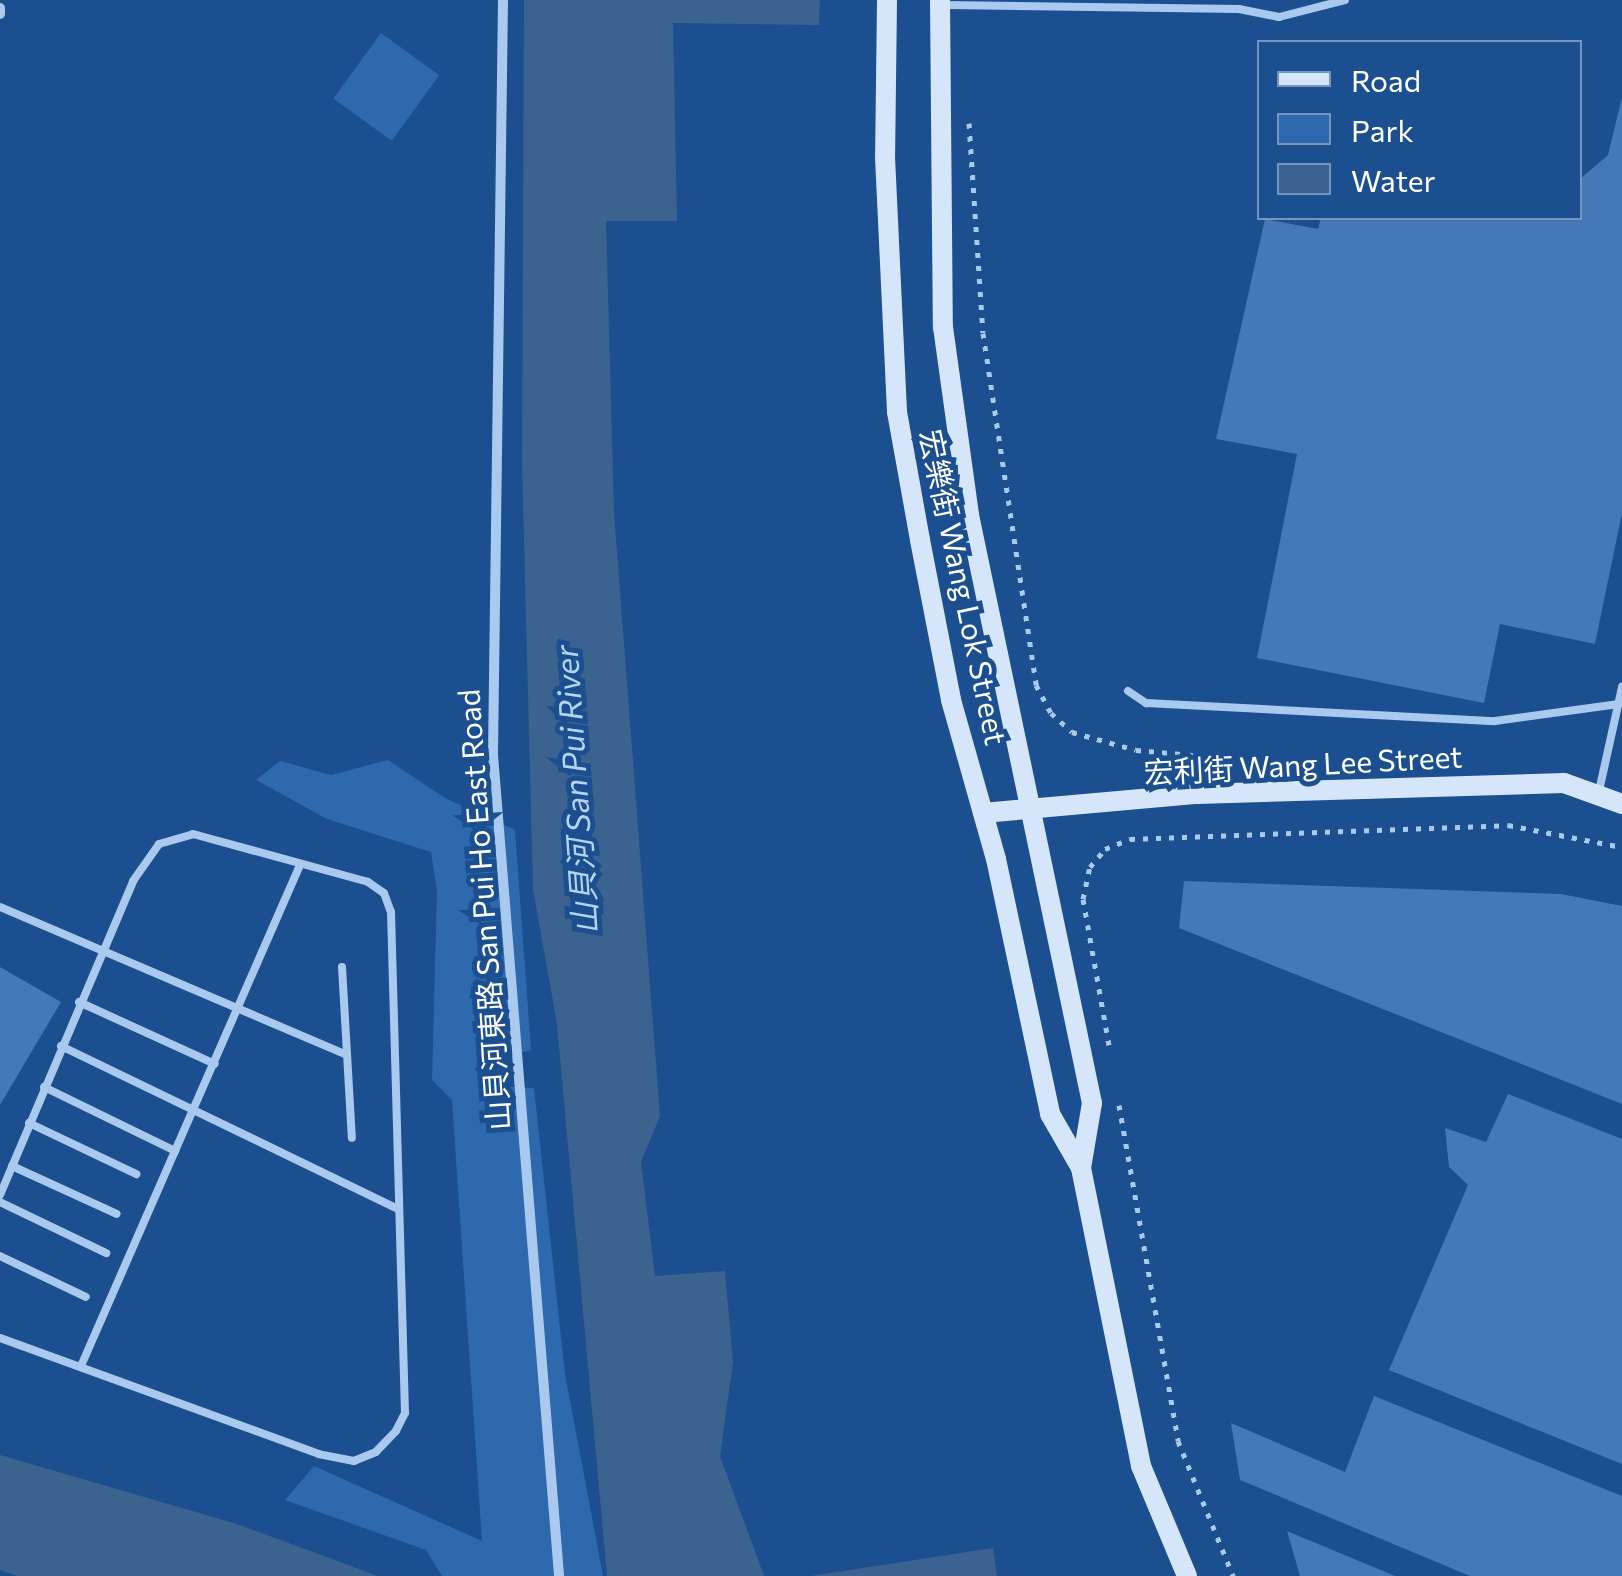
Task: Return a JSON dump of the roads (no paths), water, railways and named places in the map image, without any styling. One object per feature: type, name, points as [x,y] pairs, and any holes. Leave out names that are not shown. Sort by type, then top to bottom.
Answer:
[{"type":"street","name":"山貝河東路 San Pui Ho East Road","points":[[503,0],[493,769],[559,1576]]},
{"type":"street","name":"宏樂街 Wang Lok Street","points":[[887,0],[885,158],[897,412],[951,700],[984,814],[1050,1114],[1081,1168],[1142,1466],[1187,1576]]},
{"type":"street","name":"宏樂街 Wang Lok Street","points":[[940,2],[943,327],[969,515],[1092,1104],[1081,1168]]},
{"type":"street","name":"宏利街 Wang Lee Street","points":[[984,814],[1198,794],[1526,784],[1564,784],[1622,804]]},
{"type":"lane","points":[[940,2],[1239,9],[1279,17],[1345,0]]},
{"type":"lane","points":[[1598,796],[1622,687]]},
{"type":"lane","points":[[1128,692],[1146,702],[1496,721],[1618,704]]},
{"type":"lane","points":[[0,1338],[319,1454],[354,1461],[376,1452],[405,1413],[391,912],[384,893],[368,882],[193,834],[177,836],[146,858],[79,1002],[0,1198],[106,1252]]},
{"type":"lane","points":[[81,1366],[300,865]]},
{"type":"lane","points":[[0,907],[348,1055]]},
{"type":"lane","points":[[342,968],[352,1138]]},
{"type":"lane","points":[[79,1002],[215,1064]]},
{"type":"lane","points":[[61,1046],[398,1208]]},
{"type":"lane","points":[[44,1087],[175,1152]]},
{"type":"lane","points":[[29,1122],[136,1174]]},
{"type":"lane","points":[[12,1166],[116,1214]]},
{"type":"lane","points":[[0,1256],[86,1297]]},
{"type":"water","name":"山貝河 San Pui River","points":[[524,0],[820,0],[819,25],[673,23],[677,221],[606,221],[614,513],[660,1116],[641,1162],[655,1276],[725,1271],[733,1362],[720,1456],[764,1576],[607,1576],[557,1024],[533,889],[522,462]]},
{"type":"water","points":[[0,1455],[237,1524],[378,1576],[18,1576],[0,1570]]},
{"type":"water","points":[[993,1548],[997,1576],[811,1576]]}]
